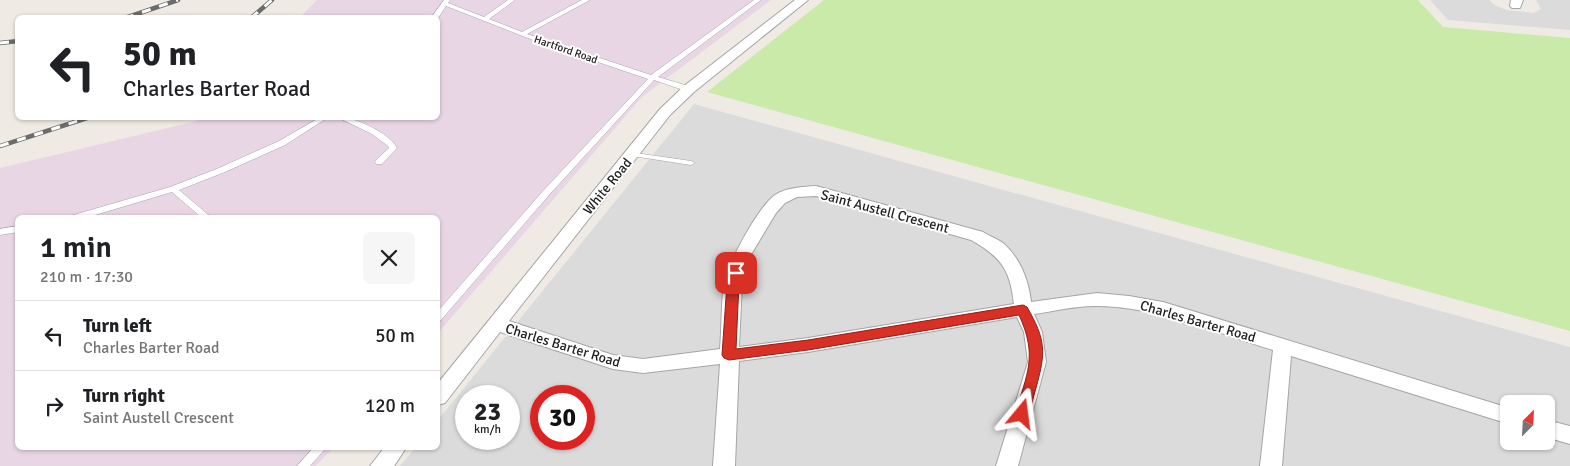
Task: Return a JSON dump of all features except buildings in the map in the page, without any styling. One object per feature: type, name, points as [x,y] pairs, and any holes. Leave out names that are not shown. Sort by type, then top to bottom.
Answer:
[{"type":"street","name":"White Road","points":[[440,394],[666,112],[689,89],[802,0]]},
{"type":"street","name":"Saint Austell Crescent","points":[[724,466],[733,283],[738,263],[770,210],[780,199],[794,192],[805,190],[838,197],[977,236],[998,248],[1013,267],[1021,290],[1023,310],[1033,332],[1037,362],[1006,466]]},
{"type":"street","name":"Charles Barter Road","points":[[496,324],[613,362],[643,366],[808,345],[1097,299],[1129,302],[1163,309],[1500,413]]},
{"type":"street","points":[[1271,466],[1283,346]]},
{"type":"street","points":[[1555,431],[1570,435]]},
{"type":"street","points":[[381,466],[394,450]]},
{"type":"lane","points":[[484,20],[512,0]]},
{"type":"lane","points":[[522,34],[588,0]]},
{"type":"lane","points":[[440,316],[546,193],[652,78],[758,0]]},
{"type":"lane","points":[[436,15],[444,1]]},
{"type":"lane","name":"Hartford Road","points":[[444,1],[484,20],[522,34],[689,89]]},
{"type":"lane","points":[[83,215],[173,189],[222,170],[282,143],[321,120]]},
{"type":"lane","points":[[347,120],[375,132],[392,145],[393,148],[379,162]]},
{"type":"lane","points":[[632,154],[691,163]]},
{"type":"lane","points":[[173,189],[204,215]]},
{"type":"lane","points":[[0,232],[15,230]]},
{"type":"lane","points":[[303,466],[318,450]]},
{"type":"shaded area","points":[[317,0],[771,0],[642,97],[440,331],[440,215],[15,215],[15,450],[331,450],[316,466],[0,466],[0,168],[198,120],[440,120],[440,15],[302,15]]},
{"type":"shaded area","points":[[1430,0],[1489,0],[1496,6],[1507,10],[1534,13],[1541,9],[1536,0],[1570,0],[1570,30],[1448,20]]},
{"type":"shaded area","points":[[694,104],[1570,347],[1570,466],[400,466],[413,450],[440,450],[440,418],[455,399],[455,450],[520,450],[520,385],[466,385]]},
{"type":"green space","points":[[824,0],[1418,0],[1443,27],[1570,38],[1570,331],[707,92]]},
{"type":"railway","points":[[134,15],[178,0]]},
{"type":"railway","points":[[254,15],[272,0]]},
{"type":"railway","points":[[0,43],[15,41]]},
{"type":"railway","points":[[0,146],[81,120]]},
{"type":"route","points":[[736,273],[733,283],[729,355],[808,345],[1023,310],[1033,332],[1037,362],[1022,414]]}]
